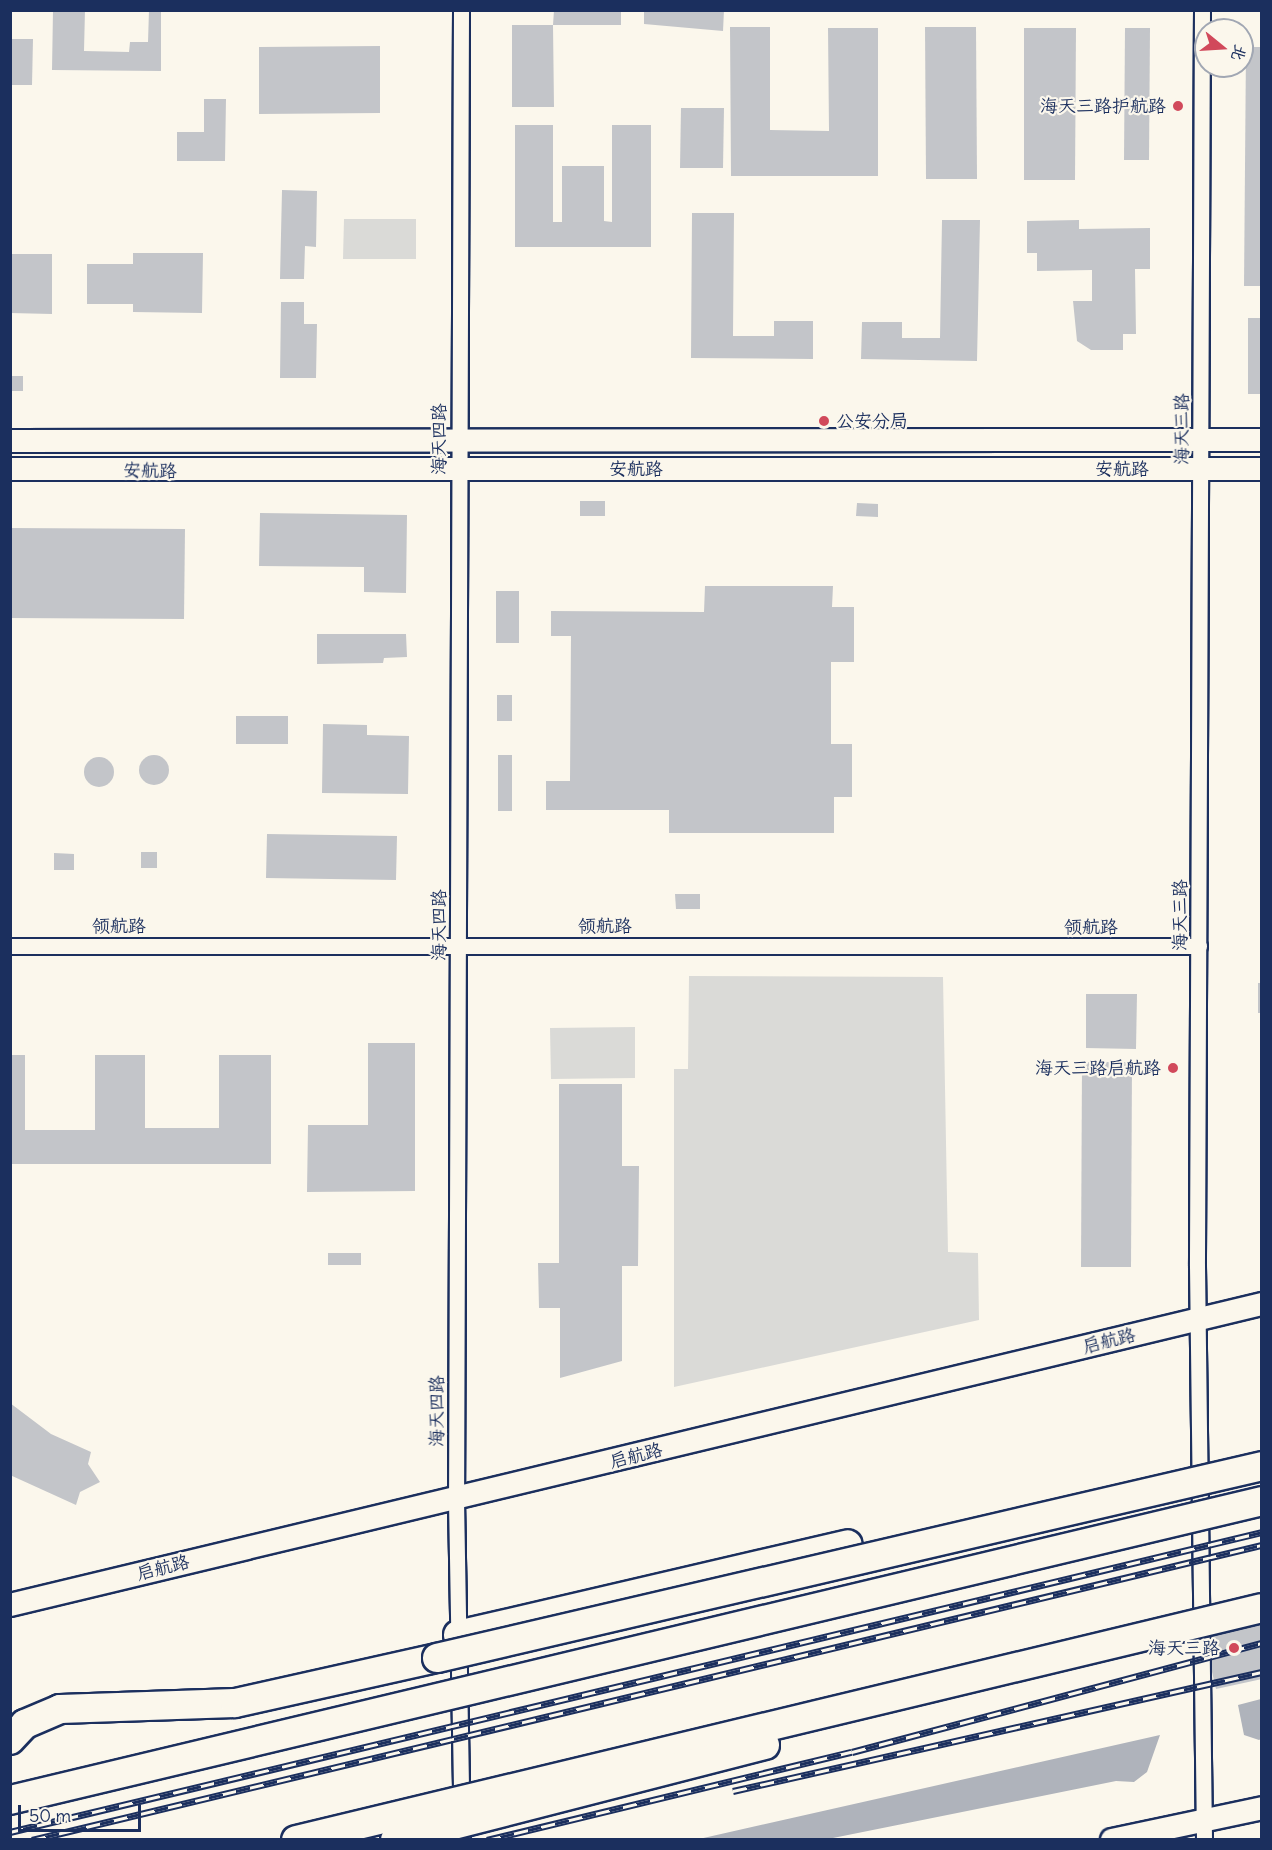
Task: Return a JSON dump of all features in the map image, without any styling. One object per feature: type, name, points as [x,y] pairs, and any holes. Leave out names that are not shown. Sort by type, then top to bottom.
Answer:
[{"type":"highway","points":[[10,1740],[25,1724],[60,1709],[235,1703],[1262,1466]]},
{"type":"highway","points":[[458,1635],[1065,1494],[1130,1495]]},
{"type":"highway","points":[[10,1800],[1262,1501]]},
{"type":"highway","points":[[296,1839],[1262,1608]]},
{"type":"highway","points":[[395,1839],[697,1766],[813,1730],[900,1695]]},
{"type":"street","name":"海天四路","points":[[461,10],[456,1500],[462,1839]]},
{"type":"street","name":"海天三路","points":[[1202,10],[1199,1319],[1204,1830]]},
{"type":"street","name":"安航路","points":[[10,441],[1262,440]]},
{"type":"street","name":"安航路","points":[[10,469],[1262,469]]},
{"type":"street","name":"领航路","points":[[10,946],[1199,946]]},
{"type":"street","name":"启航路","points":[[10,1605],[456,1500],[1262,1304]]},
{"type":"street","points":[[1112,1839],[1204,1830],[1262,1808]]},
{"type":"shaded area","points":[[344,219],[416,219],[416,259],[343,259]]},
{"type":"shaded area","points":[[689,976],[943,977],[948,1252],[978,1253],[979,1320],[674,1387],[674,1069],[688,1069]]},
{"type":"shaded area","points":[[635,1027],[635,1078],[551,1079],[550,1028]]},
{"type":"shaded area","points":[[1261,1699],[1261,1739],[1259,1740],[1244,1735],[1238,1705]]},
{"type":"shaded area","points":[[1160,1735],[1147,1772],[1134,1782],[1116,1781],[828,1839],[699,1839]]},
{"type":"building","points":[[53,10],[85,10],[84,51],[129,52],[130,42],[148,42],[149,10],[161,10],[161,71],[52,70]]},
{"type":"building","points":[[554,10],[621,10],[621,25],[553,25]]},
{"type":"building","points":[[644,10],[724,10],[723,31],[644,24]]},
{"type":"building","points":[[512,25],[553,25],[554,107],[512,107]]},
{"type":"building","points":[[730,27],[770,27],[770,130],[829,131],[828,28],[878,28],[878,176],[731,176]]},
{"type":"building","points":[[925,27],[976,27],[977,179],[926,179]]},
{"type":"building","points":[[1024,28],[1076,28],[1075,180],[1024,180]]},
{"type":"building","points":[[1125,28],[1150,28],[1149,160],[1124,160]]},
{"type":"building","points":[[10,39],[33,39],[32,85],[10,85]]},
{"type":"building","points":[[380,46],[380,113],[259,114],[259,47]]},
{"type":"building","points":[[1254,47],[1262,47],[1262,286],[1244,286],[1246,78],[1254,78]]},
{"type":"building","points":[[204,99],[226,99],[225,161],[177,161],[177,132],[204,132]]},
{"type":"building","points":[[681,108],[724,108],[723,168],[680,168]]},
{"type":"building","points":[[515,125],[553,125],[553,222],[562,222],[562,166],[604,166],[604,221],[612,222],[612,125],[651,125],[651,247],[515,247]]},
{"type":"building","points":[[282,190],[317,191],[316,247],[305,246],[304,279],[280,279]]},
{"type":"building","points":[[692,213],[734,213],[733,336],[774,336],[774,321],[813,321],[813,359],[691,358]]},
{"type":"building","points":[[942,220],[980,220],[977,361],[861,359],[862,322],[902,322],[902,338],[940,338]]},
{"type":"building","points":[[1079,220],[1079,229],[1150,228],[1150,269],[1135,269],[1136,334],[1123,334],[1123,350],[1091,350],[1077,341],[1073,301],[1092,301],[1092,270],[1037,271],[1037,253],[1027,253],[1027,221]]},
{"type":"building","points":[[133,253],[203,253],[202,313],[133,312],[133,304],[87,304],[87,264],[133,264]]},
{"type":"building","points":[[10,254],[52,254],[52,314],[10,313]]},
{"type":"building","points":[[281,302],[304,302],[304,324],[317,324],[316,378],[280,378]]},
{"type":"building","points":[[1248,318],[1262,318],[1262,394],[1248,394]]},
{"type":"building","points":[[10,376],[23,376],[23,391],[10,391]]},
{"type":"building","points":[[580,501],[605,501],[605,516],[580,516]]},
{"type":"building","points":[[857,503],[878,504],[878,517],[856,516]]},
{"type":"building","points":[[260,513],[407,515],[406,593],[364,592],[364,567],[259,566]]},
{"type":"building","points":[[10,528],[185,529],[184,619],[10,618]]},
{"type":"building","points":[[705,586],[833,586],[832,607],[854,607],[854,662],[831,662],[831,744],[852,744],[852,797],[834,797],[834,833],[669,833],[669,810],[546,810],[546,781],[570,781],[571,636],[551,636],[551,611],[704,612]]},
{"type":"building","points":[[496,591],[519,591],[519,643],[496,643]]},
{"type":"building","points":[[317,634],[406,634],[407,657],[384,658],[383,663],[317,664]]},
{"type":"building","points":[[497,695],[512,695],[512,721],[497,721]]},
{"type":"building","points":[[236,716],[288,716],[288,744],[236,744]]},
{"type":"building","points":[[323,724],[367,725],[367,735],[409,736],[408,794],[322,793]]},
{"type":"building","points":[[154,755],[165,759],[169,770],[165,781],[154,785],[143,781],[139,770],[143,759]]},
{"type":"building","points":[[498,755],[512,755],[512,811],[498,811]]},
{"type":"building","points":[[99,757],[110,761],[114,772],[110,783],[99,787],[88,783],[84,772],[88,761]]},
{"type":"building","points":[[267,834],[397,836],[396,880],[266,878]]},
{"type":"building","points":[[141,852],[157,852],[157,868],[141,868]]},
{"type":"building","points":[[54,853],[74,854],[74,870],[54,870]]},
{"type":"building","points":[[675,894],[700,894],[700,909],[676,909]]},
{"type":"building","points":[[1258,983],[1262,983],[1262,1013],[1258,1013]]},
{"type":"building","points":[[1086,994],[1137,994],[1136,1049],[1086,1048]]},
{"type":"building","points":[[368,1043],[415,1043],[415,1191],[307,1192],[308,1125],[368,1125]]},
{"type":"building","points":[[10,1055],[25,1055],[25,1130],[95,1130],[95,1055],[145,1055],[145,1128],[219,1128],[219,1055],[271,1055],[271,1164],[10,1164]]},
{"type":"building","points":[[1082,1062],[1132,1062],[1131,1267],[1081,1267]]},
{"type":"building","points":[[559,1084],[622,1084],[622,1166],[639,1166],[638,1266],[622,1266],[622,1361],[560,1378],[560,1308],[539,1308],[538,1263],[559,1263]]},
{"type":"building","points":[[328,1253],[361,1253],[361,1265],[328,1265]]},
{"type":"building","points":[[10,1403],[51,1434],[91,1452],[88,1464],[100,1482],[80,1492],[76,1505],[10,1475]]},
{"type":"building","name":"海天三路","points":[[1262,1624],[1262,1679],[1216,1689],[1204,1638]]},
{"type":"railway","points":[[10,1832],[1262,1532]]},
{"type":"railway","points":[[32,1840],[1262,1545]]},
{"type":"railway","points":[[487,1840],[852,1752],[1262,1643]]},
{"type":"railway","points":[[733,1791],[1262,1672]]},
{"type":"place","name":"海天三路护航路","points":[[1178,106]]},
{"type":"place","name":"公安分局","points":[[824,421]]},
{"type":"place","name":"海天三路启航路","points":[[1173,1068]]},
{"type":"place","name":"海天三路","points":[[1234,1648]]}]
